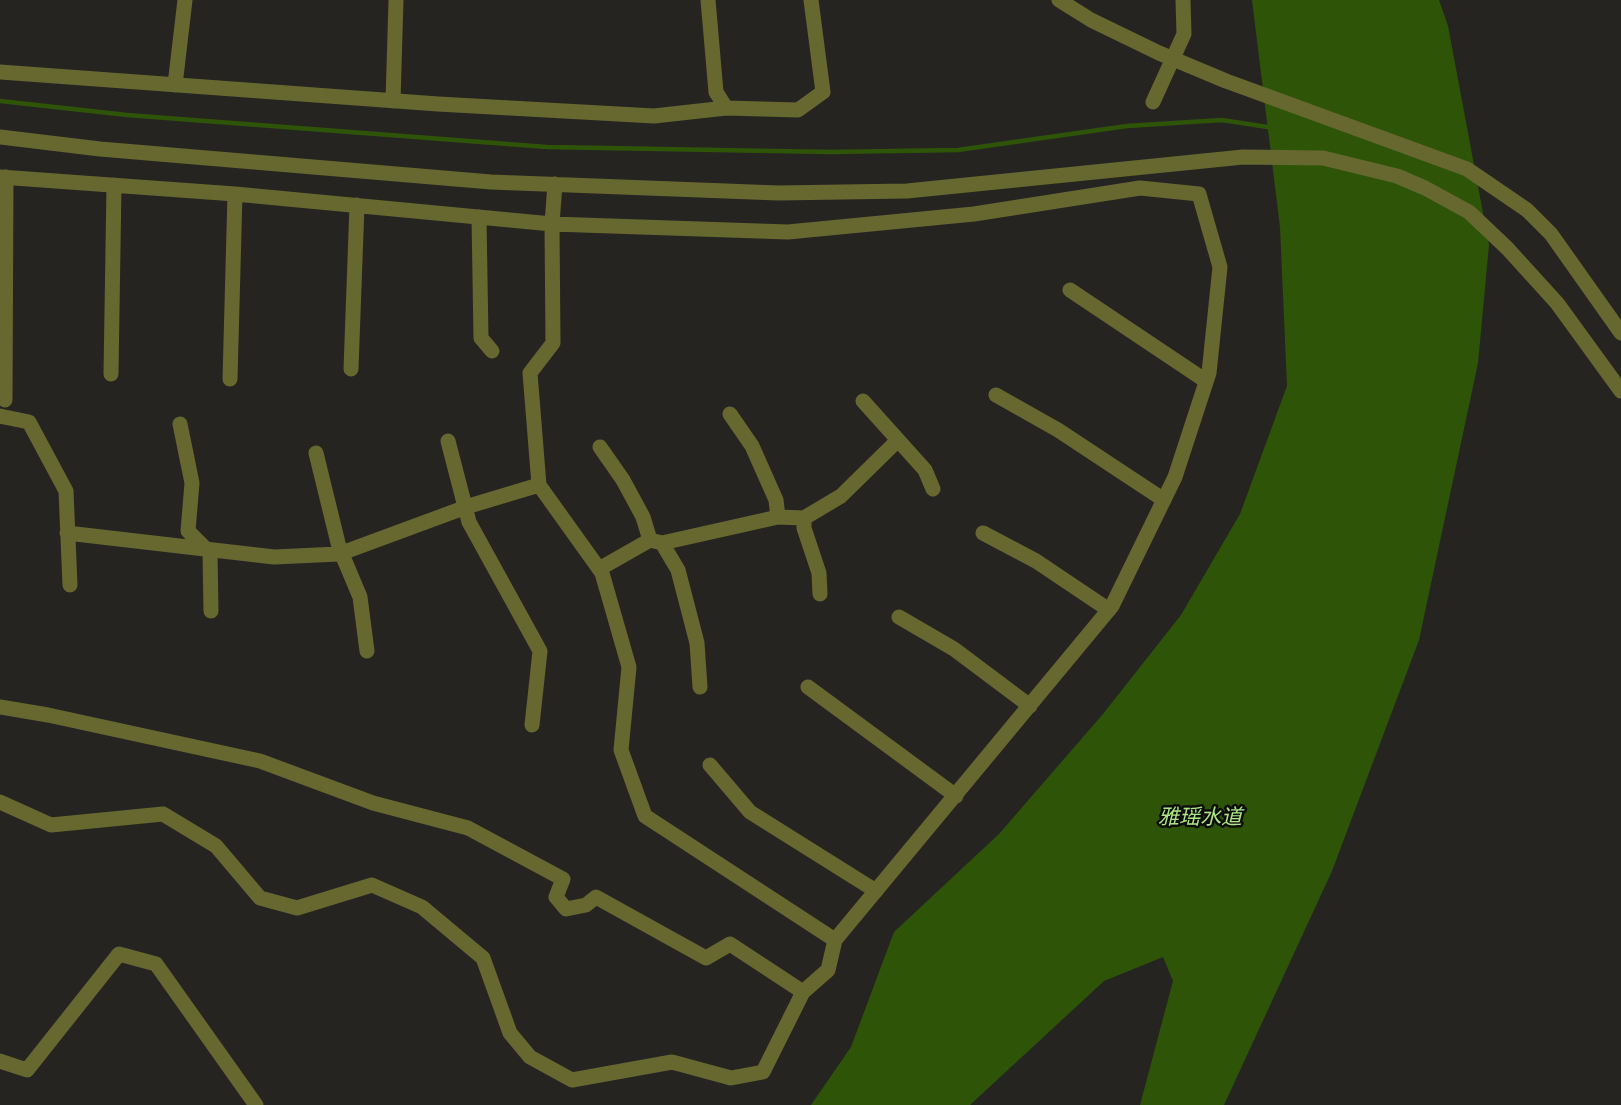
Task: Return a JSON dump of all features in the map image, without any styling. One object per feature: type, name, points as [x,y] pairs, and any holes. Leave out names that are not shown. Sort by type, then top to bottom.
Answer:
[{"type":"street","points":[[175,85],[185,0]]},
{"type":"street","points":[[393,101],[396,0]]},
{"type":"street","points":[[708,0],[716,92],[726,108]]},
{"type":"street","points":[[0,72],[393,101],[654,116],[726,108],[798,110],[823,92],[811,0]]},
{"type":"street","points":[[1059,0],[1091,20],[1168,57],[1467,170],[1508,196],[1551,234],[1621,333]]},
{"type":"street","points":[[1153,102],[1184,34],[1183,0]]},
{"type":"street","points":[[0,137],[100,149],[329,170],[555,184],[778,193],[907,191],[1243,157],[1323,158],[1373,169],[1425,188],[1469,212],[1508,248],[1557,303],[1621,391]]},
{"type":"street","points":[[0,802],[51,825],[163,814],[216,846],[260,898],[297,908],[372,885],[422,907],[483,957],[510,1033],[530,1057],[572,1080],[672,1062],[731,1078],[763,1072],[803,992],[828,970],[836,939],[1109,610],[1175,477],[1206,381],[1220,267],[1199,194],[1140,188],[974,214],[788,232],[552,224],[235,194],[3,177],[5,400]]},
{"type":"street","points":[[555,184],[552,224],[553,343],[530,373],[539,485],[599,569],[629,667],[621,750],[645,816],[836,939]]},
{"type":"street","points":[[111,374],[114,185]]},
{"type":"street","points":[[230,379],[235,194]]},
{"type":"street","points":[[351,369],[357,205]]},
{"type":"street","points":[[479,217],[482,338],[492,351]]},
{"type":"street","points":[[1070,290],[1206,381]]},
{"type":"street","points":[[996,395],[1058,430],[1164,500]]},
{"type":"street","points":[[863,401],[925,470],[933,489]]},
{"type":"street","points":[[730,414],[752,446],[776,500],[778,517]]},
{"type":"street","points":[[0,416],[29,422],[66,491],[70,585]]},
{"type":"street","points":[[180,424],[192,483],[188,531],[210,553],[211,611]]},
{"type":"street","points":[[599,569],[656,542],[778,517],[804,518],[841,496],[898,440]]},
{"type":"street","points":[[448,441],[469,522],[540,651],[532,725]]},
{"type":"street","points":[[600,447],[628,489],[656,542],[678,570],[697,643],[700,687]]},
{"type":"street","points":[[316,453],[339,547],[360,597],[366,651]]},
{"type":"street","points":[[67,533],[274,557],[339,554],[469,506],[539,485]]},
{"type":"street","points":[[804,518],[804,528],[819,573],[820,594]]},
{"type":"street","points":[[983,533],[1036,561],[1109,610]]},
{"type":"street","points":[[899,617],[954,649],[1030,706]]},
{"type":"street","points":[[808,687],[956,796]]},
{"type":"street","points":[[0,707],[260,761],[373,803],[468,828],[563,879],[556,897],[566,909],[586,905],[596,897],[706,958],[730,944],[803,992]]},
{"type":"street","points":[[710,765],[750,812],[876,891]]},
{"type":"street","points":[[0,1061],[27,1070],[119,954],[156,964],[256,1105]]},
{"type":"water","name":"雅瑶水道","points":[[1252,0],[1439,0],[1448,26],[1489,245],[1478,363],[1419,640],[1332,871],[1224,1105],[1140,1105],[1173,981],[1163,957],[1104,981],[970,1105],[811,1105],[851,1047],[894,932],[999,834],[1103,714],[1181,615],[1240,514],[1287,386],[1280,227]]},
{"type":"waterway","points":[[0,101],[127,115],[547,147],[831,152],[958,150],[1127,126],[1222,120],[1274,128]]}]
